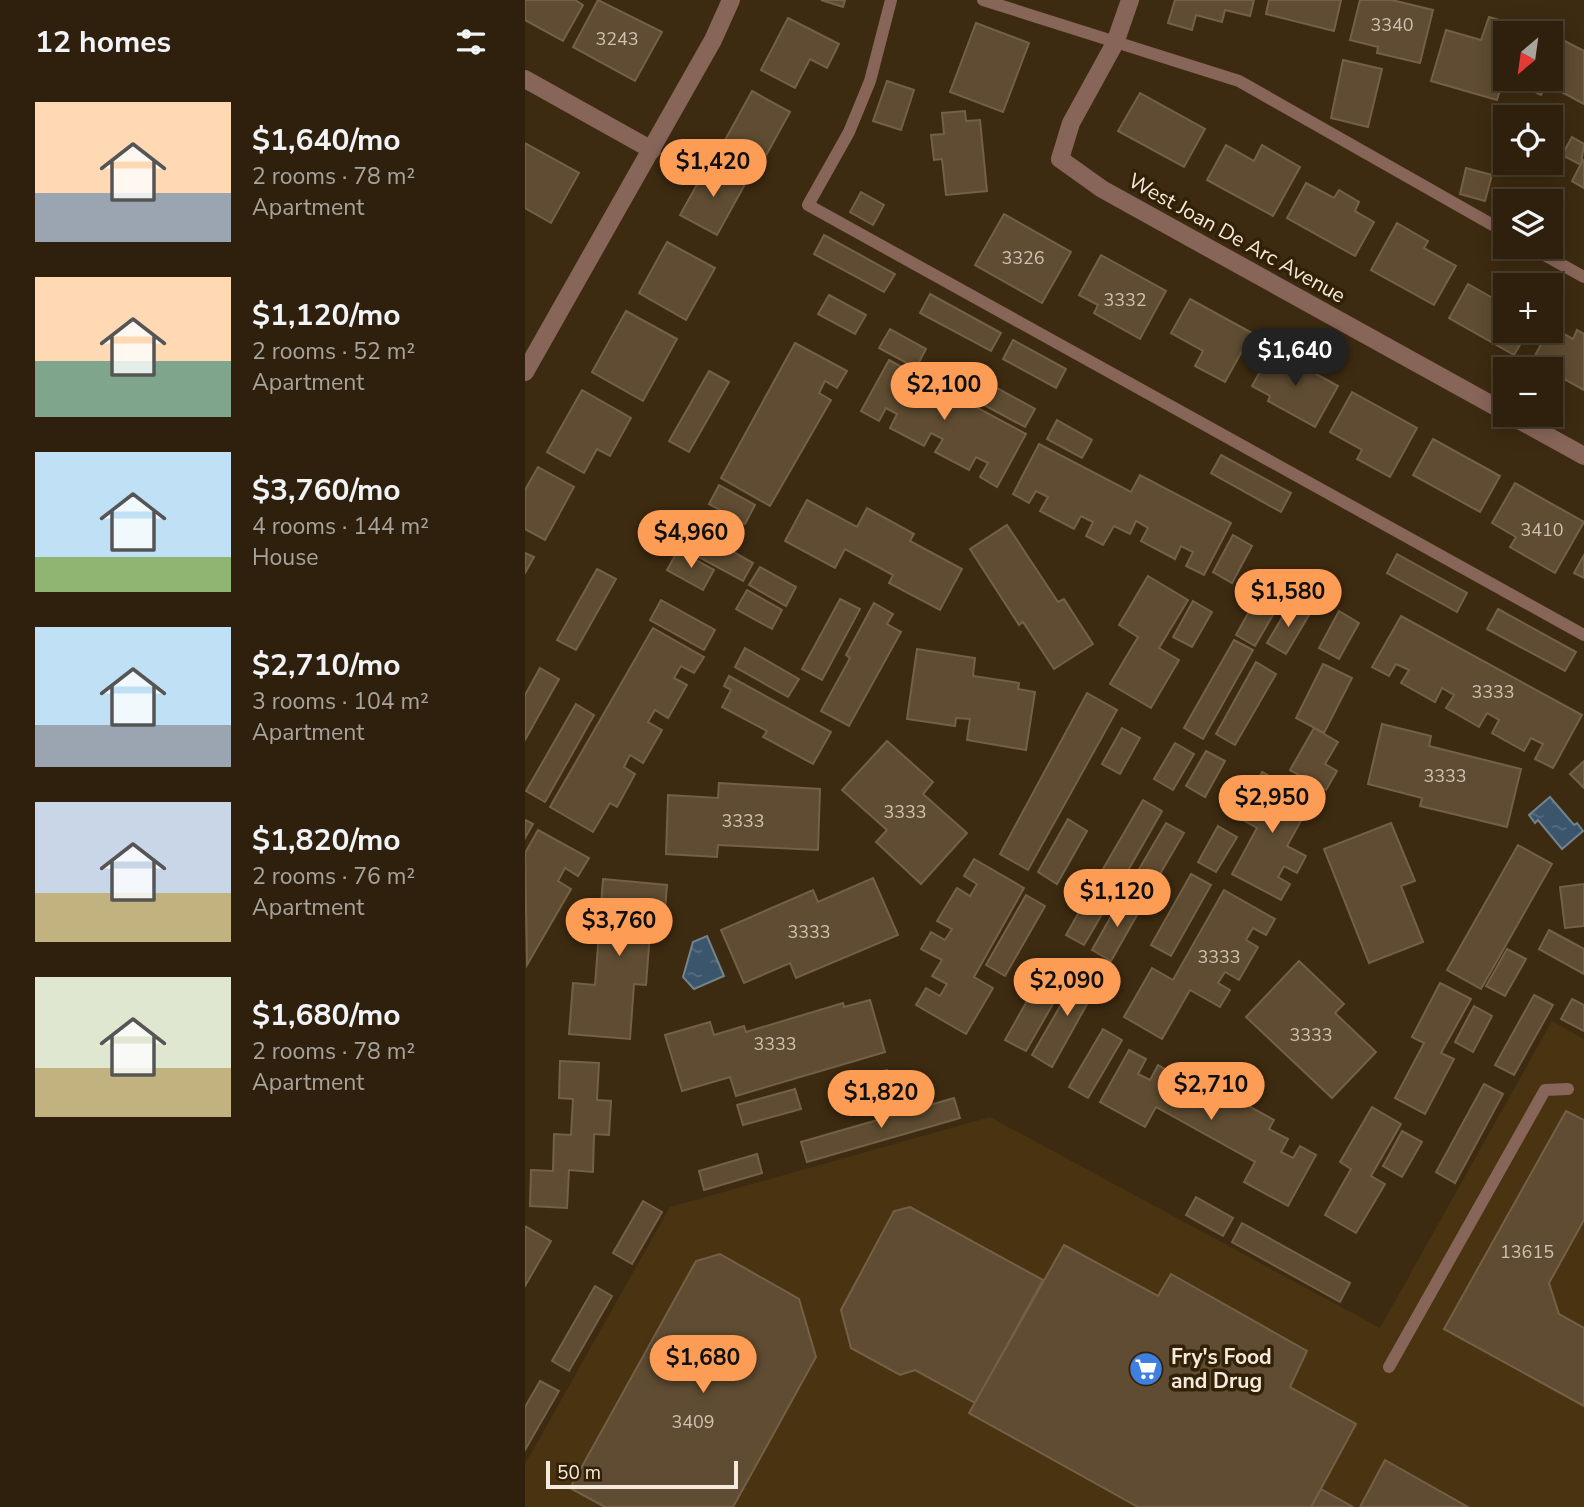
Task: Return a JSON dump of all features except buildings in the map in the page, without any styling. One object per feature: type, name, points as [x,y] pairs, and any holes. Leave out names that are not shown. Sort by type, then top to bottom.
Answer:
[{"type":"street","points":[[525,372],[713,40],[730,0]]},
{"type":"street","points":[[1115,43],[1130,0]]},
{"type":"street","name":"West Joan De Arc Avenue","points":[[1115,43],[1071,123],[1060,159],[1102,190],[1493,405]]},
{"type":"street","points":[[525,79],[652,150]]},
{"type":"street","points":[[1532,427],[1584,456]]},
{"type":"lane","points":[[891,0],[870,81],[849,132],[808,205],[1584,635]]},
{"type":"lane","points":[[983,0],[1239,81],[1493,225]]},
{"type":"lane","points":[[1552,259],[1584,277]]},
{"type":"lane","points":[[1389,1367],[1545,1090],[1568,1089]]},
{"type":"shaded area","points":[[1552,1021],[1584,1039],[1584,1507],[525,1507],[525,1464],[670,1207],[990,1117],[1380,1328]]},
{"type":"water","points":[[1550,797],[1574,825],[1577,823],[1583,831],[1562,849],[1538,820],[1535,823],[1529,815]]},
{"type":"water","points":[[707,936],[724,976],[694,989],[683,977],[693,942]]},
{"type":"place","name":"Fry's Food and Drug","points":[[1146,1369]]}]
